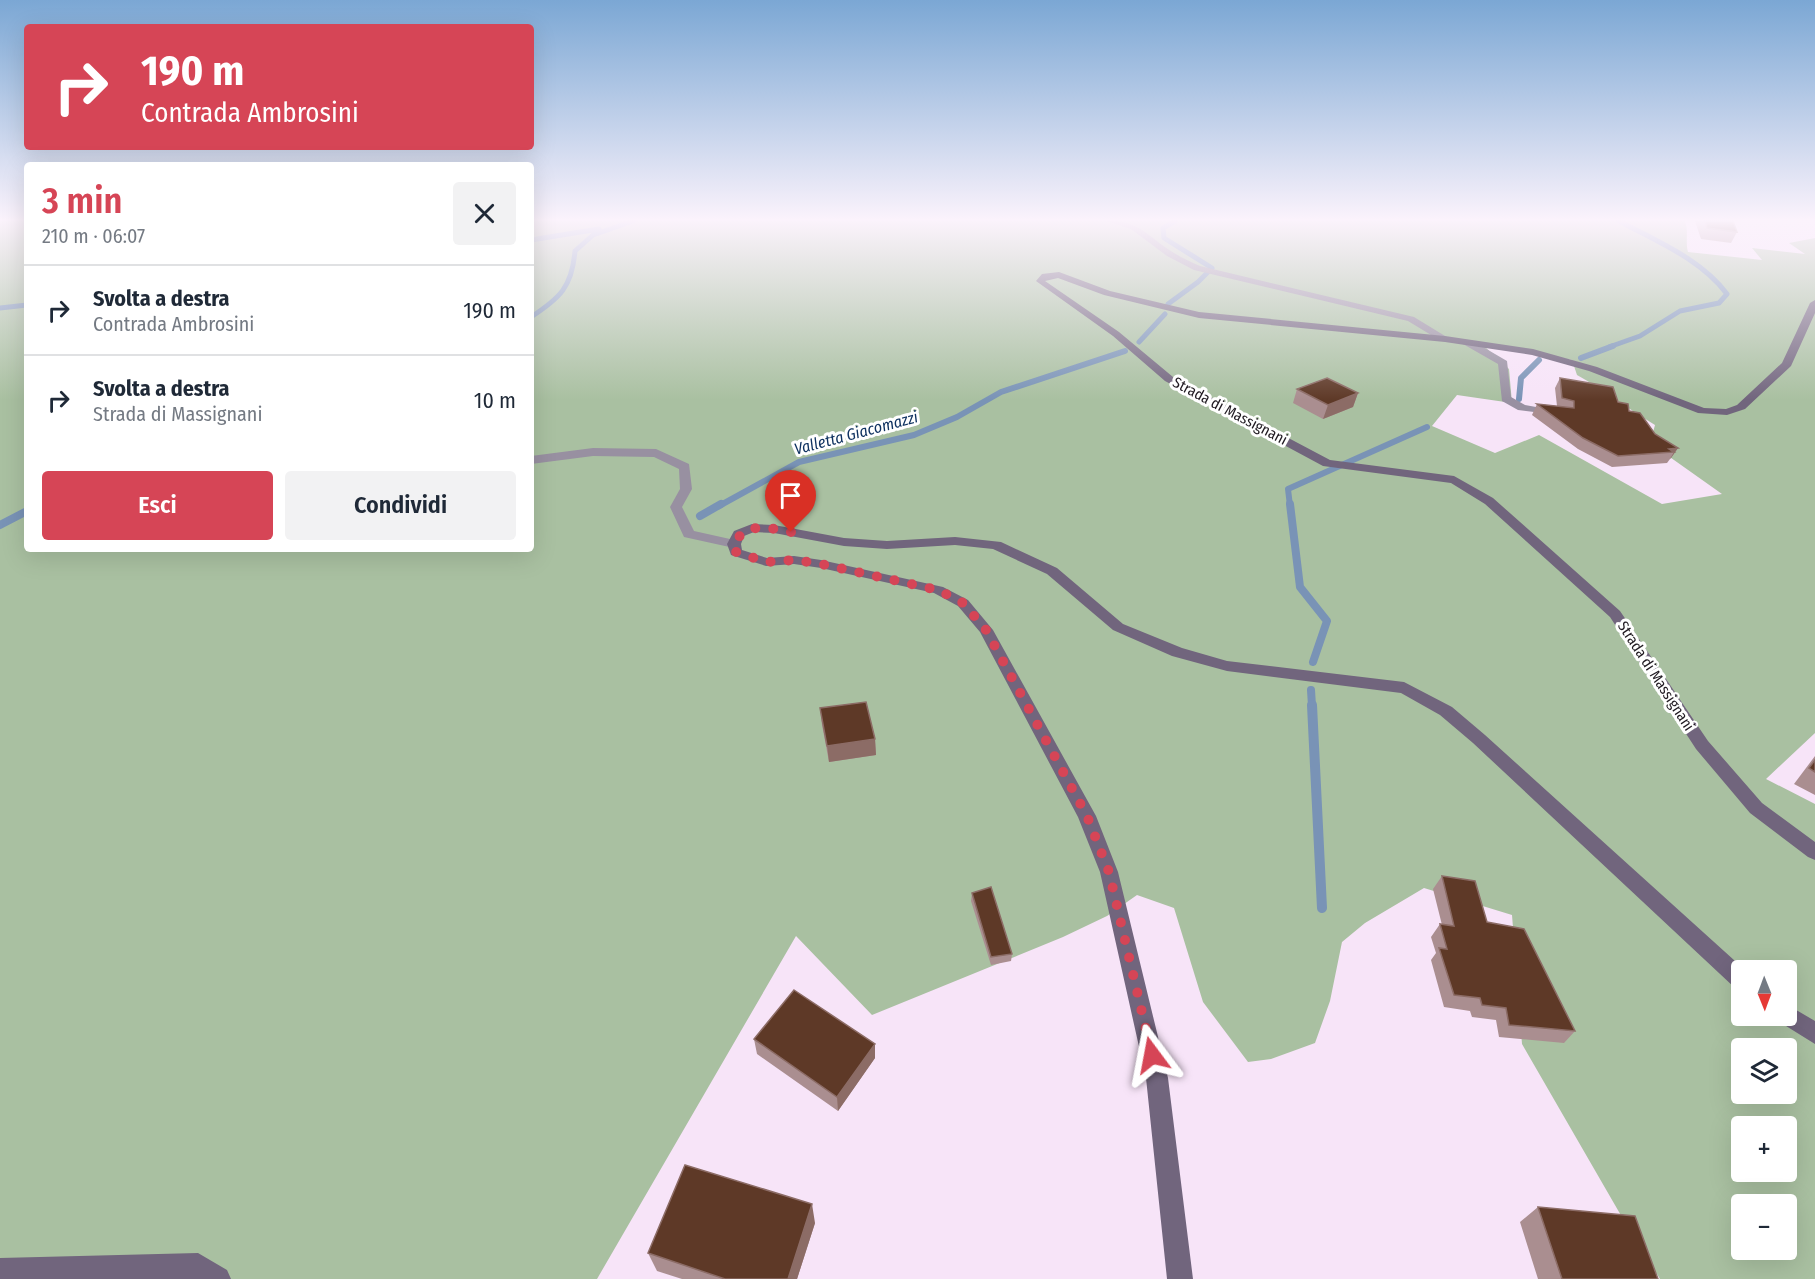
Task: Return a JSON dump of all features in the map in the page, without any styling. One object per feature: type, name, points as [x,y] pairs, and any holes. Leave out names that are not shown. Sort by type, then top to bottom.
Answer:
[{"type":"street","name":"Strada di Massignani","points":[[1041,281],[1116,334],[1169,379],[1327,463],[1454,480],[1489,501],[1616,614],[1701,745],[1756,808],[1815,852]]},
{"type":"street","name":"Strada di Massignani","points":[[1074,281],[1107,293],[1199,315],[1445,339],[1543,355],[1593,369],[1687,407],[1702,411],[1727,412],[1741,407],[1787,364],[1815,303]]},
{"type":"street","points":[[1250,281],[1411,319],[1445,339]]},
{"type":"street","points":[[1467,342],[1503,363],[1506,399],[1522,408],[1545,410],[1563,415]]},
{"type":"street","points":[[534,460],[593,452],[656,453],[685,467],[686,489],[676,507],[688,534],[736,539],[752,528],[774,529],[844,542],[887,545],[955,541],[996,545],[1052,571],[1118,627],[1177,652],[1227,666],[1404,688],[1446,711],[1479,739],[1731,971]]},
{"type":"street","points":[[736,539],[736,552],[751,559],[766,562],[794,560],[821,564],[938,590],[963,603],[986,630],[1087,816],[1109,872],[1157,1078],[1180,1279]]},
{"type":"street","points":[[1797,1022],[1815,1034]]},
{"type":"street","points":[[0,1271],[198,1266],[218,1279]]},
{"type":"green space","points":[[0,281],[24,281],[24,552],[534,552],[534,281],[1815,281],[1815,733],[1766,779],[1815,804],[1815,1279],[1660,1279],[1522,1044],[1512,915],[1424,888],[1365,923],[1342,942],[1330,1001],[1315,1043],[1271,1059],[1248,1062],[1203,1002],[1174,908],[1137,895],[1107,916],[1063,937],[872,1015],[796,936],[597,1279],[0,1279]],"holes":[[[1482,344],[1572,360],[1577,375],[1655,425],[1650,443],[1722,494],[1662,504],[1539,435],[1495,453],[1432,426],[1457,395],[1512,403],[1509,369]]]},
{"type":"building","points":[[1327,378],[1358,393],[1328,405],[1297,389]]},
{"type":"building","points":[[1560,378],[1613,387],[1618,402],[1628,404],[1629,411],[1640,413],[1655,434],[1678,448],[1669,449],[1674,452],[1618,456],[1583,438],[1537,404],[1574,408],[1574,401],[1562,398]]},
{"type":"building","points":[[866,702],[875,739],[827,746],[820,708]]},
{"type":"building","points":[[1815,760],[1815,772],[1809,768]]},
{"type":"building","points":[[1442,876],[1475,881],[1487,922],[1524,929],[1575,1031],[1509,1025],[1506,1008],[1482,1005],[1480,998],[1454,995],[1439,948],[1447,949],[1440,924],[1454,926]]},
{"type":"building","points":[[991,887],[1012,954],[991,957],[972,893]]},
{"type":"building","points":[[794,990],[875,1044],[837,1097],[754,1039]]},
{"type":"building","points":[[685,1165],[812,1204],[788,1279],[725,1279],[648,1253]]},
{"type":"building","points":[[1538,1207],[1635,1216],[1658,1279],[1562,1279]]},
{"type":"waterway","points":[[534,315],[557,297],[568,281]]},
{"type":"waterway","name":"Valletta Giacomazzi","points":[[1168,304],[1199,281]]},
{"type":"waterway","points":[[1609,347],[1640,336],[1680,311],[1719,303],[1727,294],[1715,281]]},
{"type":"waterway","points":[[0,308],[24,305]]},
{"type":"waterway","name":"Valletta Giacomazzi","points":[[1139,342],[1165,314]]},
{"type":"waterway","points":[[1581,358],[1613,346]]},
{"type":"waterway","name":"Valletta Giacomazzi","points":[[719,506],[799,462],[914,435],[957,417],[1001,392],[1125,351]]},
{"type":"waterway","points":[[1519,399],[1521,378],[1539,360]]},
{"type":"waterway","points":[[1290,506],[1288,489],[1427,427]]},
{"type":"waterway","name":"Valletta Giacomazzi","points":[[700,516],[721,504]]},
{"type":"waterway","points":[[1290,504],[1300,587],[1327,621],[1313,662]]},
{"type":"waterway","points":[[0,525],[24,513]]},
{"type":"waterway","points":[[1311,690],[1312,706]]},
{"type":"waterway","points":[[1312,705],[1322,908]]},
{"type":"route","points":[[791,532],[752,528],[739,534],[734,544],[736,552],[751,559],[766,562],[794,560],[821,564],[938,590],[963,603],[986,630],[1087,816],[1109,872],[1152,1055]]}]
